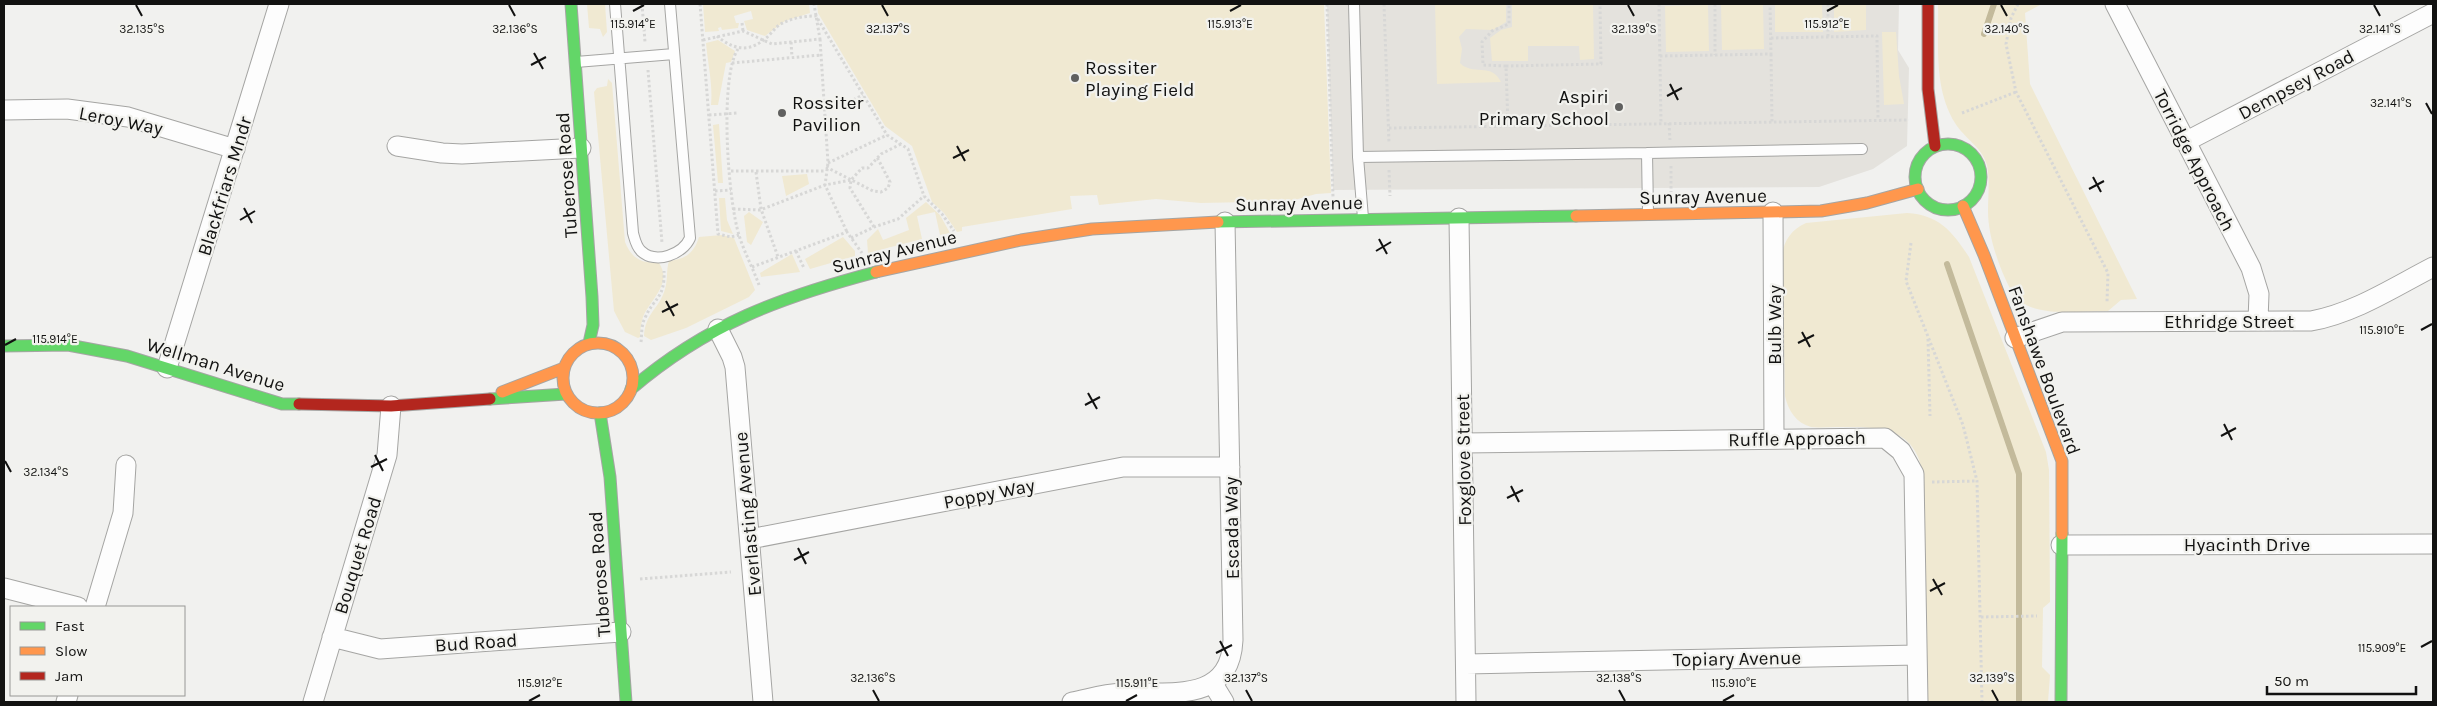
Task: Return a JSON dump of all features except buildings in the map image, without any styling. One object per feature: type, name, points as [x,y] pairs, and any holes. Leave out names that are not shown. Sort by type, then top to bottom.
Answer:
[{"type":"street","name":"Blackfriars Mndr","points":[[167,368],[280,4]]},
{"type":"street","name":"Tuberose Road","points":[[571,4],[592,297],[593,325],[589,343]]},
{"type":"street","points":[[1928,4],[1928,89],[1936,146]]},
{"type":"street","name":"Torridge Approach","points":[[2114,4],[2251,268],[2259,294],[2258,320]]},
{"type":"street","name":"Dempsey Road","points":[[2185,142],[2433,13]]},
{"type":"street","name":"Leroy Way","points":[[4,110],[94,112],[128,117],[235,148]]},
{"type":"street","points":[[1956,144],[1965,148],[1978,163],[1980,183],[1977,192],[1963,206],[1947,209],[1932,205],[1924,199],[1918,189],[1915,179],[1920,159],[1936,146],[1956,144]]},
{"type":"street","points":[[397,146],[462,154],[580,148]]},
{"type":"street","name":"Sunray Avenue","points":[[631,389],[652,371],[695,341],[763,307],[809,290],[912,263],[1020,240],[1092,230],[1225,222],[1773,212],[1844,208],[1918,189]]},
{"type":"street","name":"Fanshawe Boulevard","points":[[1963,206],[1984,255],[2062,461],[2061,702]]},
{"type":"street","name":"Bulb Way","points":[[1773,212],[1774,439]]},
{"type":"street","name":"Foxglove Street","points":[[1459,218],[1466,702]]},
{"type":"street","name":"Escada Way","points":[[1213,684],[1228,668],[1232,652],[1225,222]]},
{"type":"street","name":"Ethridge Street","points":[[2015,338],[2062,322],[2311,321],[2326,318],[2353,308],[2433,266]]},
{"type":"street","name":"Everlasting Avenue","points":[[718,329],[732,357],[734,367],[763,702]]},
{"type":"street","name":"Sunray Avenue","points":[[662,349],[695,341]]},
{"type":"street","points":[[589,343],[609,344],[630,355],[633,378],[631,389],[619,406],[600,413],[580,409],[566,394],[563,386],[564,368],[573,352],[589,343]]},
{"type":"street","name":"Wellman Avenue","points":[[4,346],[68,345],[127,356],[282,404],[391,406],[566,394]]},
{"type":"street","name":"Wellman Avenue","points":[[480,401],[564,368]]},
{"type":"street","name":"Bouquet Road","points":[[313,702],[387,455],[391,406]]},
{"type":"street","name":"Tuberose Road","points":[[600,413],[610,477],[626,702]]},
{"type":"street","name":"Ruffle Approach","points":[[1463,443],[1879,436],[1896,446],[1905,455],[1914,474],[1918,702]]},
{"type":"street","points":[[95,606],[123,513],[126,465]]},
{"type":"street","name":"Poppy Way","points":[[750,539],[1103,470],[1122,468],[1230,467]]},
{"type":"street","name":"Hyacinth Drive","points":[[2061,544],[2433,544]]},
{"type":"street","points":[[4,588],[74,606]]},
{"type":"street","name":"Bud Road","points":[[332,637],[380,649],[621,632]]},
{"type":"street","name":"Topiary Avenue","points":[[1466,664],[1918,655]]},
{"type":"street","points":[[1072,702],[1115,694],[1196,690],[1213,684],[1224,702]]},
{"type":"lane","points":[[615,4],[633,233],[640,251],[648,256],[663,256],[680,252],[690,238],[670,4]]},
{"type":"lane","points":[[1354,4],[1358,157],[1363,219]]},
{"type":"lane","points":[[575,62],[674,54]]},
{"type":"lane","points":[[1358,157],[1862,149]]},
{"type":"lane","points":[[1646,153],[1648,214]]},
{"type":"path","points":[[642,4],[646,47]]},
{"type":"path","points":[[700,4],[718,234],[731,237],[739,235]]},
{"type":"path","points":[[814,4],[821,54],[826,167],[825,185],[847,232],[865,257]]},
{"type":"path","points":[[1327,4],[1334,200]]},
{"type":"path","points":[[1384,4],[1390,199]]},
{"type":"path","points":[[1509,4],[1509,24],[1492,32],[1482,42],[1483,66],[1601,64],[1600,4]]},
{"type":"path","points":[[1659,4],[1661,123]]},
{"type":"path","points":[[1715,4],[1715,55]]},
{"type":"path","points":[[1770,4],[1772,122]]},
{"type":"path","points":[[1828,4],[1828,37]]},
{"type":"path","points":[[2018,4],[2011,18],[2006,44],[2016,92],[2108,273],[2108,302]]},
{"type":"path","points":[[717,36],[738,49],[756,45],[779,26],[790,20],[802,16],[816,16]]},
{"type":"path","points":[[816,16],[887,135],[908,149],[924,196],[942,214],[957,236]]},
{"type":"path","points":[[742,23],[743,31]]},
{"type":"path","points":[[702,40],[743,31],[772,44],[820,39]]},
{"type":"path","points":[[1770,38],[1877,36],[1878,120]]},
{"type":"path","points":[[790,42],[792,57]]},
{"type":"path","points":[[738,49],[732,63],[727,114],[733,209],[739,235],[762,292]]},
{"type":"path","points":[[732,63],[821,54]]},
{"type":"path","points":[[1660,56],[1771,54]]},
{"type":"path","points":[[647,66],[662,251]]},
{"type":"path","points":[[1506,66],[1508,126]]},
{"type":"path","points":[[1962,113],[2016,92]]},
{"type":"path","points":[[824,104],[848,102],[863,95]]},
{"type":"path","points":[[709,115],[738,113]]},
{"type":"path","points":[[1389,128],[1914,120]]},
{"type":"path","points":[[731,171],[756,172],[826,167],[887,135]]},
{"type":"path","points":[[874,227],[850,188],[852,180],[862,168],[868,168],[877,157],[900,144]]},
{"type":"path","points":[[826,167],[873,192],[881,192],[888,188],[890,182],[877,157]]},
{"type":"path","points":[[756,172],[761,210],[778,257]]},
{"type":"path","points":[[733,209],[761,210],[825,185],[852,180]]},
{"type":"path","points":[[715,191],[732,190]]},
{"type":"path","points":[[851,238],[874,227],[898,219],[924,196]]},
{"type":"path","points":[[752,267],[847,232]]},
{"type":"path","points":[[1911,243],[1906,281],[1963,425],[1977,481],[1982,702]]},
{"type":"path","points":[[796,251],[806,273]]},
{"type":"path","points":[[641,342],[645,316],[661,296],[664,264]]},
{"type":"path","points":[[1928,336],[1930,416]]},
{"type":"path","points":[[1931,482],[1977,481]]},
{"type":"path","points":[[634,580],[731,572]]},
{"type":"path","points":[[1981,617],[2037,616]]},
{"type":"shaded area","points":[[587,4],[605,4],[607,32],[603,37],[600,29],[589,28]]},
{"type":"shaded area","points":[[703,4],[809,4],[810,13],[785,21],[765,36],[747,30],[744,21],[753,19],[751,11],[734,16],[736,23],[739,23],[738,28],[722,30],[721,27],[718,28],[719,31],[705,32]]},
{"type":"shaded area","points":[[817,4],[1324,4],[1331,193],[1316,194],[1291,201],[1201,203],[1156,199],[1099,205],[1097,195],[1070,196],[1072,209],[962,227],[962,231],[957,232],[944,213],[932,202],[912,146],[885,126],[818,13]]},
{"type":"shaded area","name":"Aspiri Primary School","points":[[1327,4],[1899,4],[1898,50],[1909,68],[1907,146],[1873,169],[1819,187],[1333,190]]},
{"type":"shaded area","points":[[1435,4],[1506,4],[1506,22],[1493,30],[1466,29],[1459,37],[1462,49],[1460,63],[1470,69],[1492,72],[1501,82],[1437,84]]},
{"type":"shaded area","points":[[1512,4],[1593,4],[1594,59],[1580,60],[1579,46],[1528,46],[1528,61],[1492,61],[1490,38],[1501,30],[1512,27]]},
{"type":"shaded area","points":[[1775,4],[1822,4],[1823,32],[1775,32]]},
{"type":"shaded area","points":[[1834,4],[1866,4],[1866,30],[1834,32]]},
{"type":"shaded area","points":[[1938,4],[2042,4],[2025,13],[2030,84],[2137,299],[2121,300],[2108,311],[2059,312],[2035,308],[2015,298],[2000,267],[1990,233],[1988,211],[1989,182],[1985,159],[1955,123],[1943,95],[1938,50]]},
{"type":"shaded area","points":[[1708,5],[1709,51],[1666,52],[1665,6]]},
{"type":"shaded area","points":[[1721,5],[1763,5],[1764,49],[1722,50]]},
{"type":"shaded area","points":[[1882,32],[1896,32],[1899,76],[1904,104],[1884,105]]},
{"type":"shaded area","points":[[718,40],[735,51],[731,62],[726,63],[718,105],[711,105],[711,82],[706,43]]},
{"type":"shaded area","points":[[608,79],[612,83],[625,242],[634,256],[642,261],[659,263],[663,271],[662,285],[646,310],[640,337],[638,338],[625,332],[614,311],[594,92],[597,88],[607,86]]},
{"type":"shaded area","points":[[719,124],[723,183],[718,183],[713,125]]},
{"type":"shaded area","points":[[807,174],[809,184],[786,196],[782,176]]},
{"type":"shaded area","points":[[719,198],[725,198],[727,220],[733,234],[721,231]]},
{"type":"shaded area","points":[[926,202],[940,215],[950,233],[940,235],[935,212],[917,216],[922,239],[868,253],[867,240],[878,229],[883,240],[909,230],[906,218]]},
{"type":"shaded area","points":[[749,212],[763,222],[751,245],[747,242],[744,216]]},
{"type":"shaded area","points":[[1907,213],[1928,217],[1944,226],[1957,239],[1969,257],[2046,452],[2049,470],[2050,602],[2043,608],[2042,667],[2050,675],[2048,702],[1928,702],[1923,477],[1919,460],[1912,447],[1903,438],[1892,432],[1865,427],[1811,427],[1797,419],[1786,401],[1782,255],[1787,240],[1797,228],[1806,223]]},
{"type":"shaded area","points":[[722,235],[734,238],[755,290],[749,297],[686,328],[651,340],[644,336],[647,322],[663,296],[669,261],[685,257],[695,247],[699,237]]},
{"type":"shaded area","points":[[843,237],[855,251],[855,256],[810,269],[805,259]]},
{"type":"shaded area","points":[[792,254],[800,272],[761,277],[760,273]]},
{"type":"waterway","points":[[1984,34],[1994,4]]},
{"type":"waterway","points":[[1947,264],[2019,474],[2019,702]]},
{"type":"traffic: fast","points":[[571,4],[592,297],[593,325],[589,343]]},
{"type":"traffic: fast","points":[[1948,144],[1961,147],[1971,154],[1978,164],[1981,177],[1978,190],[1971,200],[1961,207],[1948,210],[1935,207],[1925,200],[1918,190],[1915,177],[1918,164],[1925,154],[1935,147],[1948,144]]},
{"type":"traffic: fast","points":[[1218,222],[1576,216]]},
{"type":"traffic: fast","points":[[631,389],[659,366],[688,347],[746,316],[808,292],[876,272]]},
{"type":"traffic: fast","points":[[4,346],[68,345],[127,356],[282,404],[299,404]]},
{"type":"traffic: fast","points":[[490,399],[566,394]]},
{"type":"traffic: fast","points":[[600,413],[610,477],[626,702]]},
{"type":"traffic: fast","points":[[2061,702],[2062,534]]},
{"type":"traffic: slow","points":[[1576,216],[1821,211],[1867,203],[1918,189]]},
{"type":"traffic: slow","points":[[1963,206],[1984,255],[2062,461],[2062,534]]},
{"type":"traffic: slow","points":[[876,272],[1021,240],[1092,229],[1218,222]]},
{"type":"traffic: slow","points":[[591,343],[605,343],[618,349],[627,358],[633,371],[633,378],[631,391],[623,403],[605,413],[591,413],[578,407],[569,398],[563,385],[563,371],[569,358],[578,349],[591,343]]},
{"type":"traffic: slow","points":[[502,392],[564,368]]},
{"type":"traffic: jam","points":[[1928,4],[1928,89],[1935,146]]},
{"type":"traffic: jam","points":[[299,404],[391,406],[490,399]]},
{"type":"place","name":"Rossiter Playing Field","points":[[1075,78]]},
{"type":"place","name":"Aspiri Primary School","points":[[1619,107]]},
{"type":"place","name":"Rossiter Pavilion","points":[[782,113]]}]
